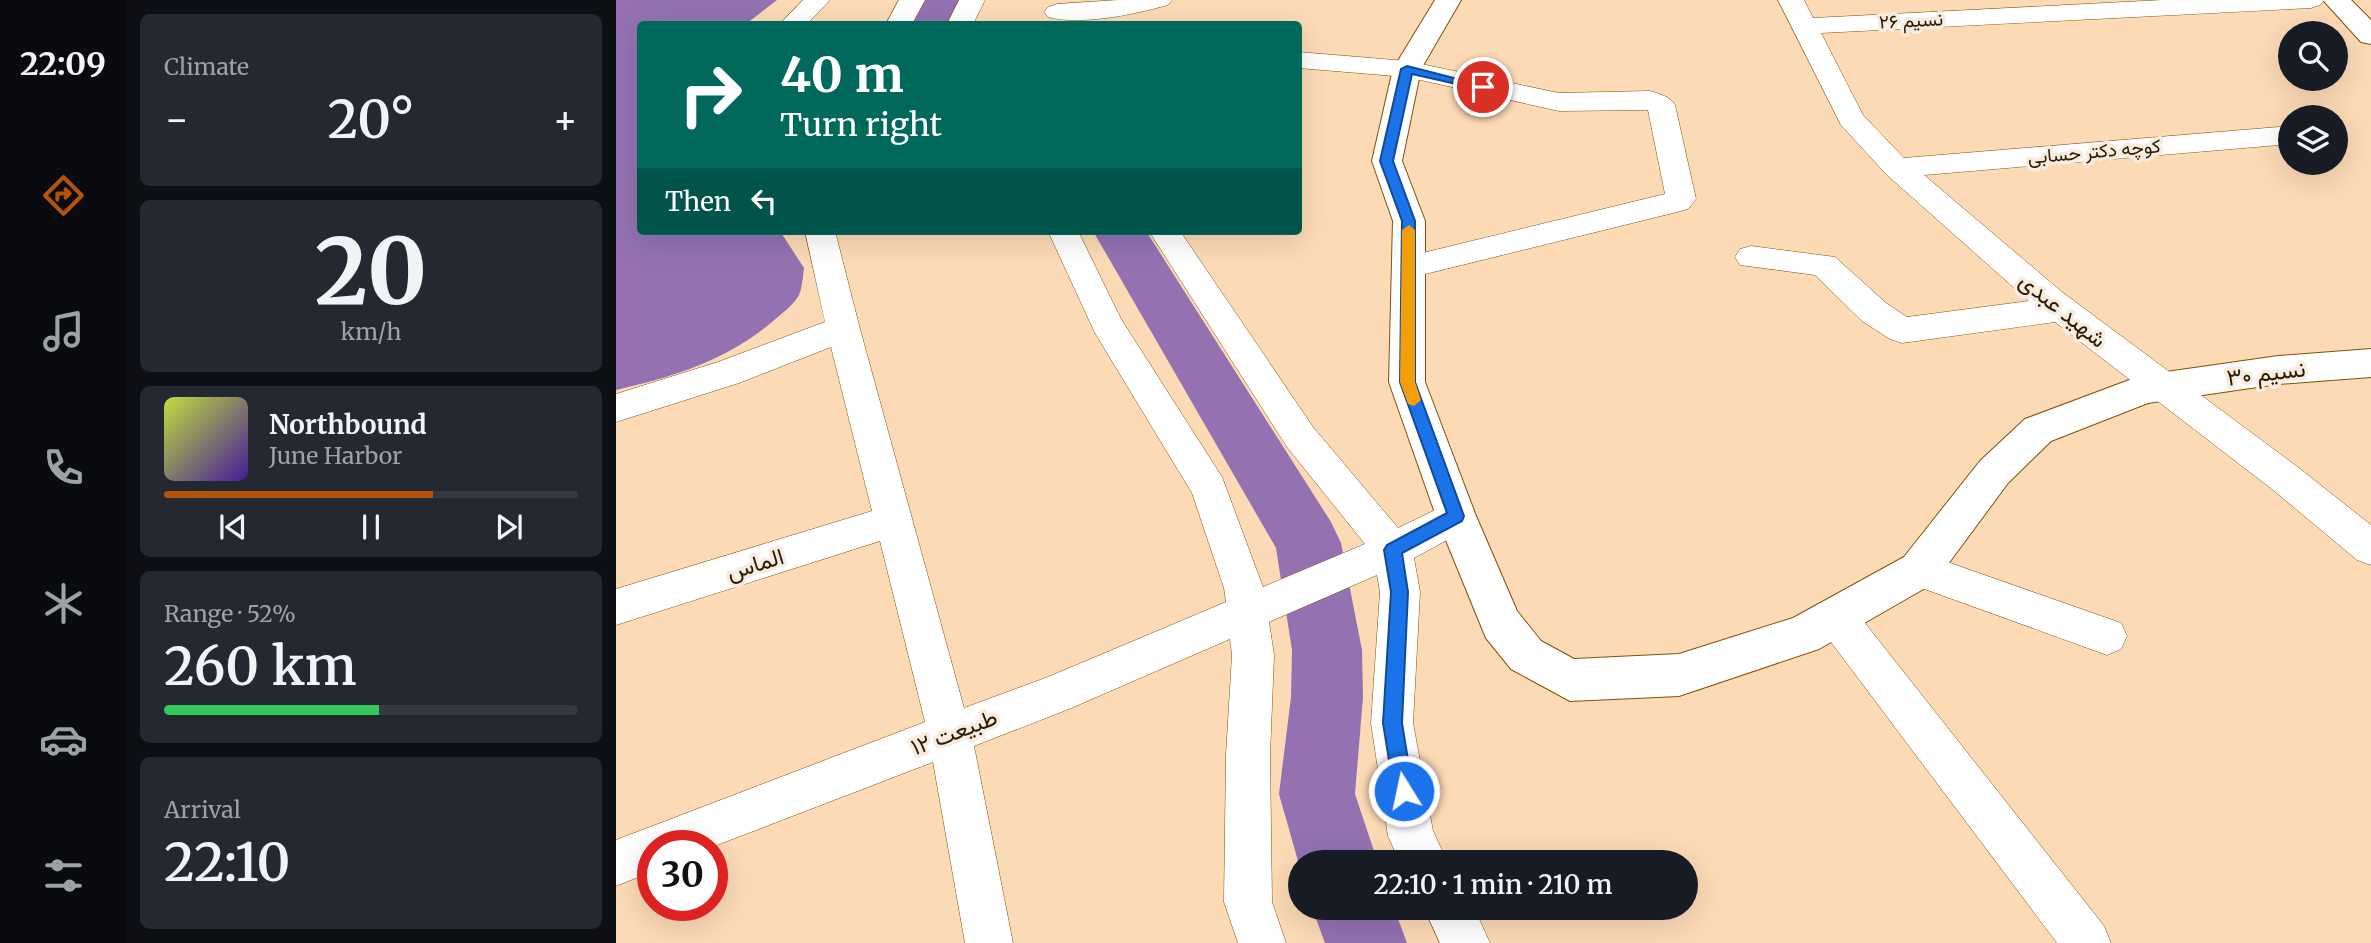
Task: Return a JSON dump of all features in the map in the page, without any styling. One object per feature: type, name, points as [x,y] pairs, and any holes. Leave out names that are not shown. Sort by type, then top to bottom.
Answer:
[{"type":"street","points":[[796,21],[817,0]]},
{"type":"street","points":[[901,21],[912,0]]},
{"type":"street","points":[[962,21],[972,0]]},
{"type":"street","points":[[1057,12],[1110,9],[1159,0]]},
{"type":"street","points":[[1448,0],[1407,69],[1387,161],[1409,221],[1407,382],[1456,516],[1501,624],[1526,655],[1570,680],[1679,675],[1804,635],[1919,570],[2106,636]]},
{"type":"street","name":"نسیم ۲۶","points":[[1798,13],[2311,0]]},
{"type":"street","points":[[2336,0],[2371,36]]},
{"type":"street","name":"شهید عبدی","points":[[1798,13],[1851,119],[1897,168],[2060,309],[2286,479],[2371,548]]},
{"type":"street","points":[[1302,60],[1407,69],[1559,102],[1610,99],[1658,102],[1681,199],[1678,202],[1409,267]]},
{"type":"street","name":"کوچه دکتر حسابی","points":[[1897,168],[2278,136]]},
{"type":"street","points":[[821,235],[843,329],[950,734],[989,943]]},
{"type":"street","points":[[1065,235],[1107,324],[1209,488],[1244,588],[1253,655],[1248,755],[1248,902],[1262,943]]},
{"type":"street","points":[[1167,235],[1300,437],[1393,550],[1400,592],[1392,723],[1411,836],[1418,850]]},
{"type":"street","points":[[1752,257],[1824,265],[1874,312],[1902,330],[2060,309]]},
{"type":"street","points":[[616,408],[727,373],[843,329]]},
{"type":"street","name":"نسیم ۳۰","points":[[1919,570],[1993,472],[2038,430],[2145,389],[2278,370],[2371,363]]},
{"type":"street","name":"طبیعت ۱۲","points":[[698,830],[1054,695],[1393,550],[1456,516]]},
{"type":"street","name":"الماس","points":[[616,607],[895,520]]},
{"type":"street","points":[[1836,617],[2087,943]]},
{"type":"street","points":[[616,863],[637,854]]},
{"type":"street","points":[[1454,920],[1466,943]]},
{"type":"shaded area","points":[[616,0],[777,0],[750,21],[637,21],[637,235],[783,235],[804,268],[799,295],[783,313],[754,336],[718,357],[679,373],[616,390]]},
{"type":"waterway","points":[[932,21],[941,0]]},
{"type":"waterway","points":[[1121,235],[1308,543],[1327,650],[1327,697],[1317,794],[1334,850]]},
{"type":"waterway","points":[[1357,920],[1366,943]]},
{"type":"slow traffic","points":[[1409,230],[1407,382],[1414,400]]},
{"type":"route","points":[[1404,791],[1392,723],[1400,592],[1393,550],[1456,516],[1407,382],[1409,221],[1387,161],[1407,69],[1483,87]]}]
